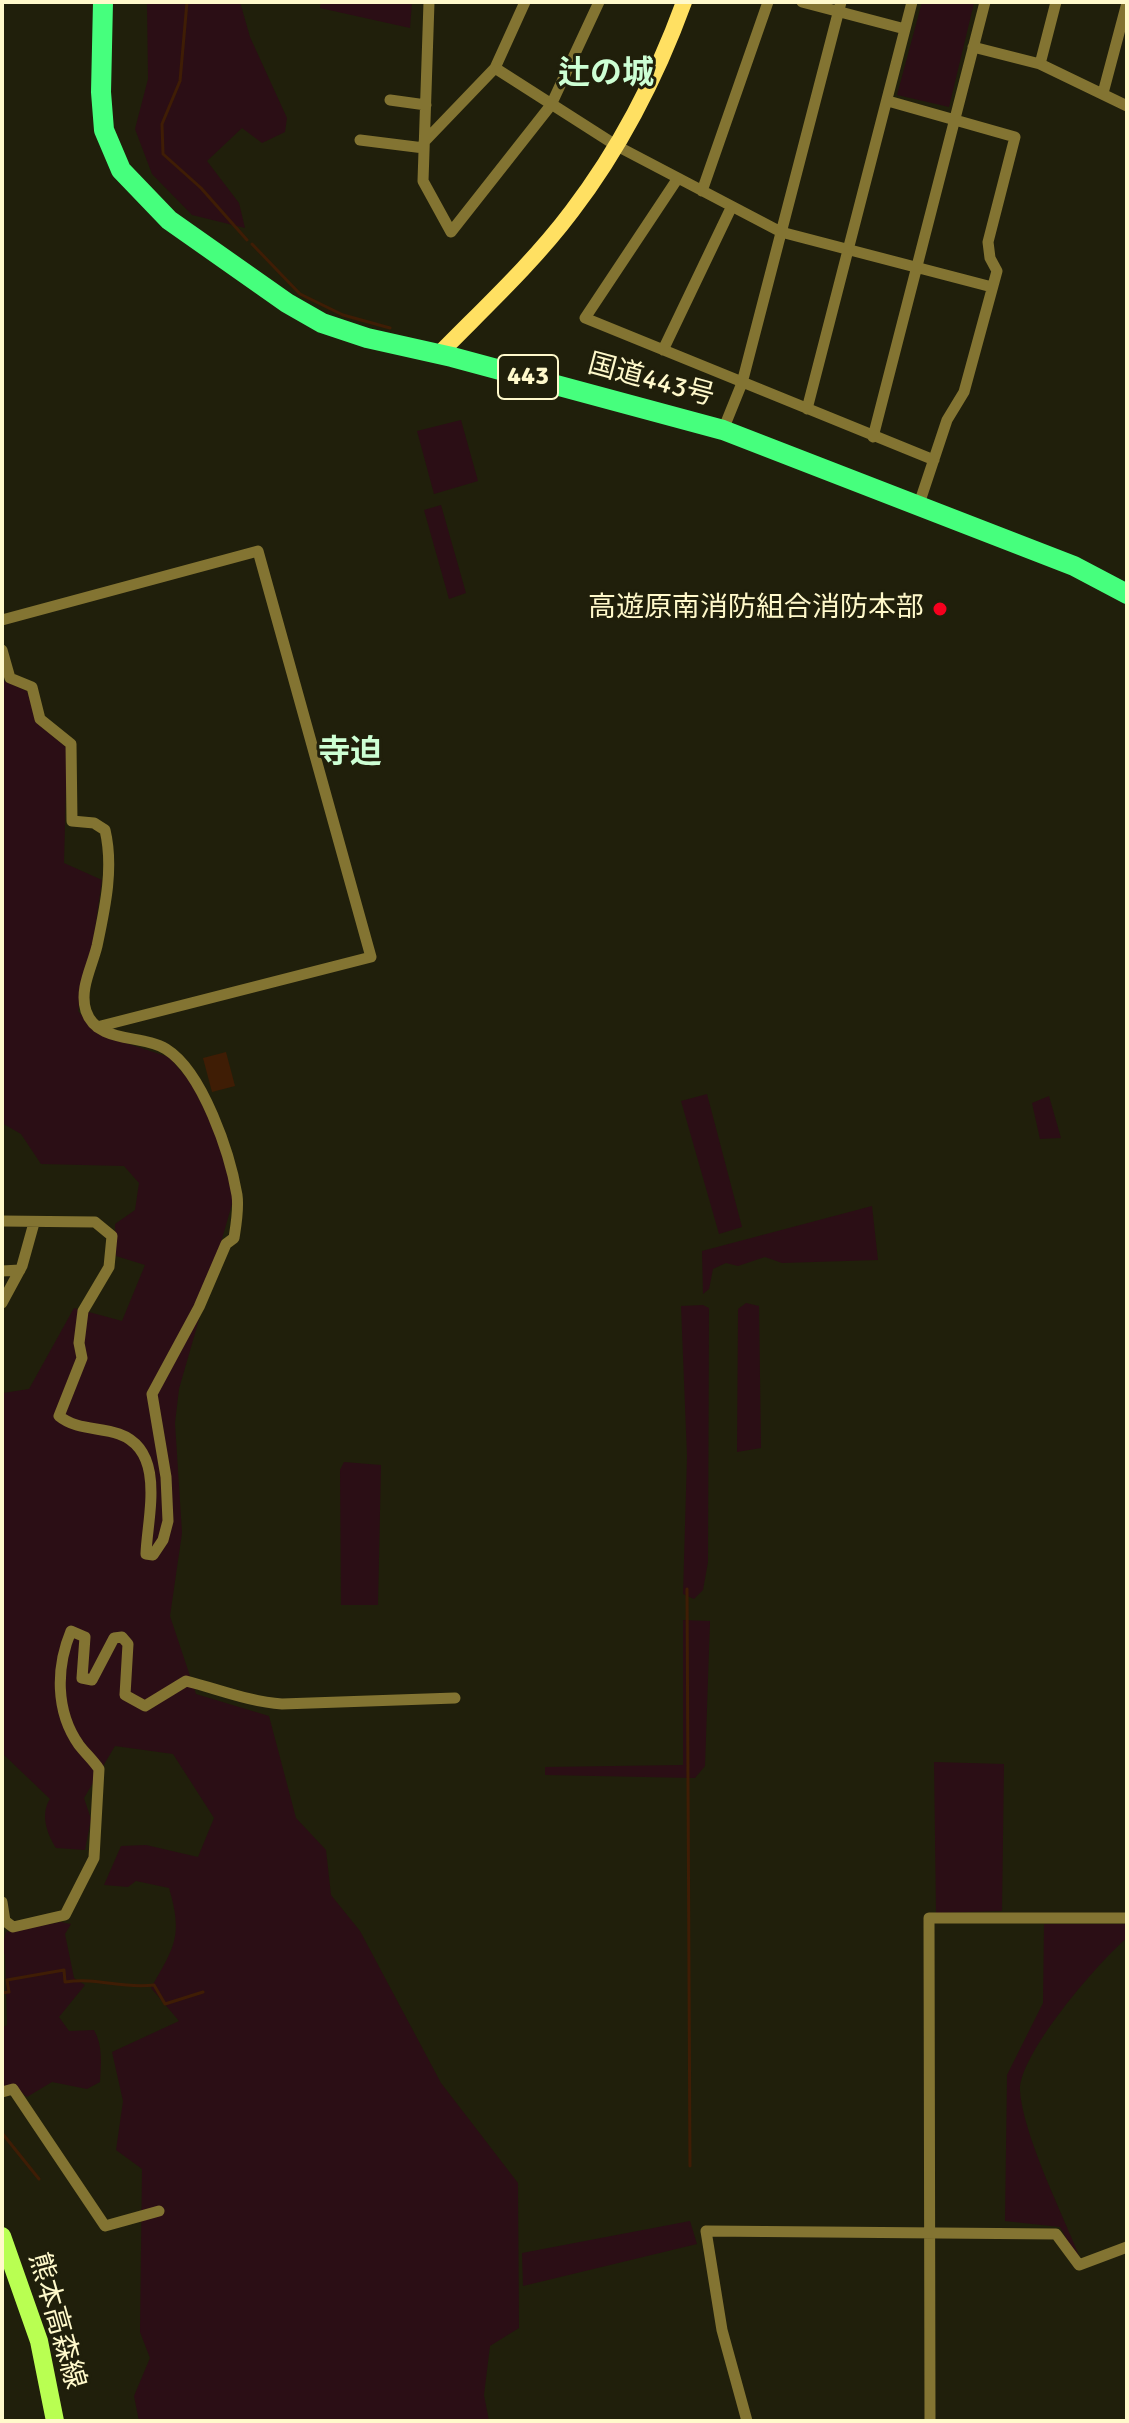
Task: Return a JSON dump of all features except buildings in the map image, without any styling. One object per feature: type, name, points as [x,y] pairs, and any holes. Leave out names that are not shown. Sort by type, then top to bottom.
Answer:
[{"type":"highway","name":"国道443号","points":[[103,2],[101,92],[104,130],[121,170],[159,210],[232,265],[322,323],[367,338],[478,363],[723,430],[1074,566],[1127,594]]},
{"type":"main road","name":"熊本高森線","points":[[2,2236],[39,2341],[55,2421]]},
{"type":"street","points":[[429,2],[423,181],[451,232],[551,105],[599,2]]},
{"type":"street","points":[[424,145],[495,68],[525,2]]},
{"type":"street","points":[[439,354],[572,211],[617,146],[669,43],[684,2]]},
{"type":"street","points":[[702,191],[768,2]]},
{"type":"street","points":[[802,2],[840,7],[905,29]]},
{"type":"street","points":[[807,409],[912,2]]},
{"type":"street","points":[[873,437],[985,2]]},
{"type":"street","points":[[1040,64],[1056,2]]},
{"type":"street","points":[[1103,93],[1127,3]]},
{"type":"street","points":[[723,430],[742,383],[840,7]]},
{"type":"street","points":[[973,47],[1040,64],[1127,106]]},
{"type":"street","points":[[495,68],[617,146],[781,232],[992,287]]},
{"type":"street","points":[[390,100],[426,105]]},
{"type":"street","points":[[888,101],[1015,137],[988,242],[990,258],[997,266],[992,287],[964,392],[947,420],[919,504]]},
{"type":"street","points":[[360,140],[424,145]]},
{"type":"street","points":[[678,178],[585,318],[934,460]]},
{"type":"street","points":[[663,350],[731,208]]},
{"type":"street","points":[[470,322],[465,342],[478,363]]},
{"type":"street","points":[[2,620],[258,551],[371,957],[97,1027]]},
{"type":"street","points":[[2,650],[10,678],[32,687],[40,719],[71,744],[72,821],[94,823],[105,830],[108,887],[84,992],[86,1013],[97,1027],[115,1036],[162,1047],[195,1080],[219,1131],[237,1197],[234,1238],[226,1244],[199,1307],[152,1394],[166,1477],[168,1521],[153,1555],[146,1554],[146,1531],[153,1505],[146,1465],[139,1448],[121,1435],[68,1424],[59,1416],[82,1358],[79,1343],[83,1311],[109,1267],[112,1236],[95,1222],[2,1221]]},
{"type":"street","points":[[2,1303],[20,1270],[34,1223]]},
{"type":"street","points":[[2,1271],[20,1270]]},
{"type":"street","points":[[2,1902],[5,1921],[13,1927],[65,1915],[94,1858],[99,1769],[77,1743],[57,1688],[62,1651],[71,1631],[85,1637],[82,1678],[92,1680],[108,1646],[114,1638],[122,1637],[128,1644],[125,1695],[145,1706],[186,1681],[244,1695],[258,1702],[282,1704],[455,1698]]},
{"type":"street","points":[[930,2421],[929,1918],[1127,1918]]},
{"type":"street","points":[[2,2092],[13,2089],[105,2226],[159,2211]]},
{"type":"street","points":[[747,2421],[722,2330],[706,2231],[929,2230],[1056,2234],[1079,2265],[1127,2247]]},
{"type":"shaded area","points":[[147,2],[240,2],[250,37],[287,118],[285,132],[262,143],[242,128],[207,161],[239,203],[245,228],[192,215],[152,174],[135,129],[148,79]]},
{"type":"shaded area","points":[[321,2],[412,2],[410,28],[320,8]]},
{"type":"shaded area","points":[[922,2],[974,3],[949,107],[897,95]]},
{"type":"shaded area","points":[[461,420],[478,481],[434,494],[417,431]]},
{"type":"shaded area","points":[[441,505],[466,593],[449,599],[424,510]]},
{"type":"shaded area","points":[[2,676],[4,681],[27,691],[37,723],[67,748],[64,863],[102,880],[92,950],[78,1011],[98,1034],[169,1057],[192,1084],[216,1134],[234,1197],[179,1389],[175,1423],[182,1533],[170,1616],[196,1694],[269,1716],[296,1818],[326,1850],[331,1895],[360,1931],[441,2083],[518,2183],[519,2328],[490,2346],[484,2395],[489,2421],[139,2421],[134,2396],[150,2358],[140,2332],[142,2169],[116,2150],[123,2101],[112,2052],[179,2021],[151,1988],[171,1951],[176,1930],[169,1888],[136,1881],[128,1887],[104,1885],[121,1846],[146,1845],[198,1857],[214,1818],[173,1754],[115,1746],[84,1798],[91,1819],[85,1850],[56,1848],[46,1824],[45,1811],[50,1799],[2,1753],[2,1389],[3,1393],[29,1389],[74,1308],[122,1321],[145,1265],[116,1256],[115,1224],[135,1210],[139,1183],[124,1166],[41,1164],[21,1134],[2,1123]]},
{"type":"shaded area","points":[[226,1052],[235,1086],[212,1092],[203,1058]]},
{"type":"shaded area","points":[[707,1094],[742,1227],[719,1234],[681,1101]]},
{"type":"shaded area","points":[[1049,1096],[1061,1138],[1040,1139],[1032,1103]]},
{"type":"shaded area","points":[[872,1206],[878,1260],[782,1263],[765,1257],[738,1266],[726,1263],[713,1269],[709,1289],[703,1294],[702,1251]]},
{"type":"shaded area","points":[[746,1303],[759,1306],[761,1448],[737,1452],[738,1309]]},
{"type":"shaded area","points":[[703,1305],[709,1308],[708,1562],[703,1590],[694,1599],[683,1594],[687,1456],[681,1306]]},
{"type":"shaded area","points":[[344,1462],[381,1465],[378,1605],[341,1605],[340,1470]]},
{"type":"shaded area","points":[[683,1620],[710,1621],[705,1766],[695,1778],[545,1775],[545,1767],[683,1765]]},
{"type":"shaded area","points":[[934,1762],[1004,1764],[1002,1911],[936,1913]]},
{"type":"shaded area","points":[[61,1922],[71,1924],[65,1934],[74,1978],[85,1985],[59,2017],[69,2031],[94,2030],[100,2048],[100,2082],[87,2089],[52,2082],[27,2097],[12,2084],[2,2087],[2,2028],[7,2025],[5,1955],[2,1948],[6,1932]]},
{"type":"shaded area","points":[[1044,1924],[1127,1924],[1127,1938],[1080,1987],[1046,2033],[1023,2075],[1020,2091],[1028,2130],[1080,2258],[1060,2227],[1005,2221],[1007,2075],[1043,2003]]},
{"type":"shaded area","points":[[690,2221],[697,2244],[523,2286],[522,2253]]},
{"type":"waterway","points":[[187,2],[180,81],[162,124],[163,154],[201,188],[247,240]]},
{"type":"waterway","points":[[252,244],[300,294],[343,315],[390,328]]},
{"type":"waterway","points":[[687,1589],[690,2166]]},
{"type":"waterway","points":[[2,1993],[9,1992],[7,1980],[64,1970],[65,1982],[154,1985],[165,2004],[203,1992]]},
{"type":"waterway","points":[[2,2133],[39,2179]]},
{"type":"place","name":"高遊原南消防組合消防本部","points":[[940,609]]},
{"type":"district","name":"辻の城","points":[[606,75]]},
{"type":"district","name":"寺迫","points":[[350,754]]}]
